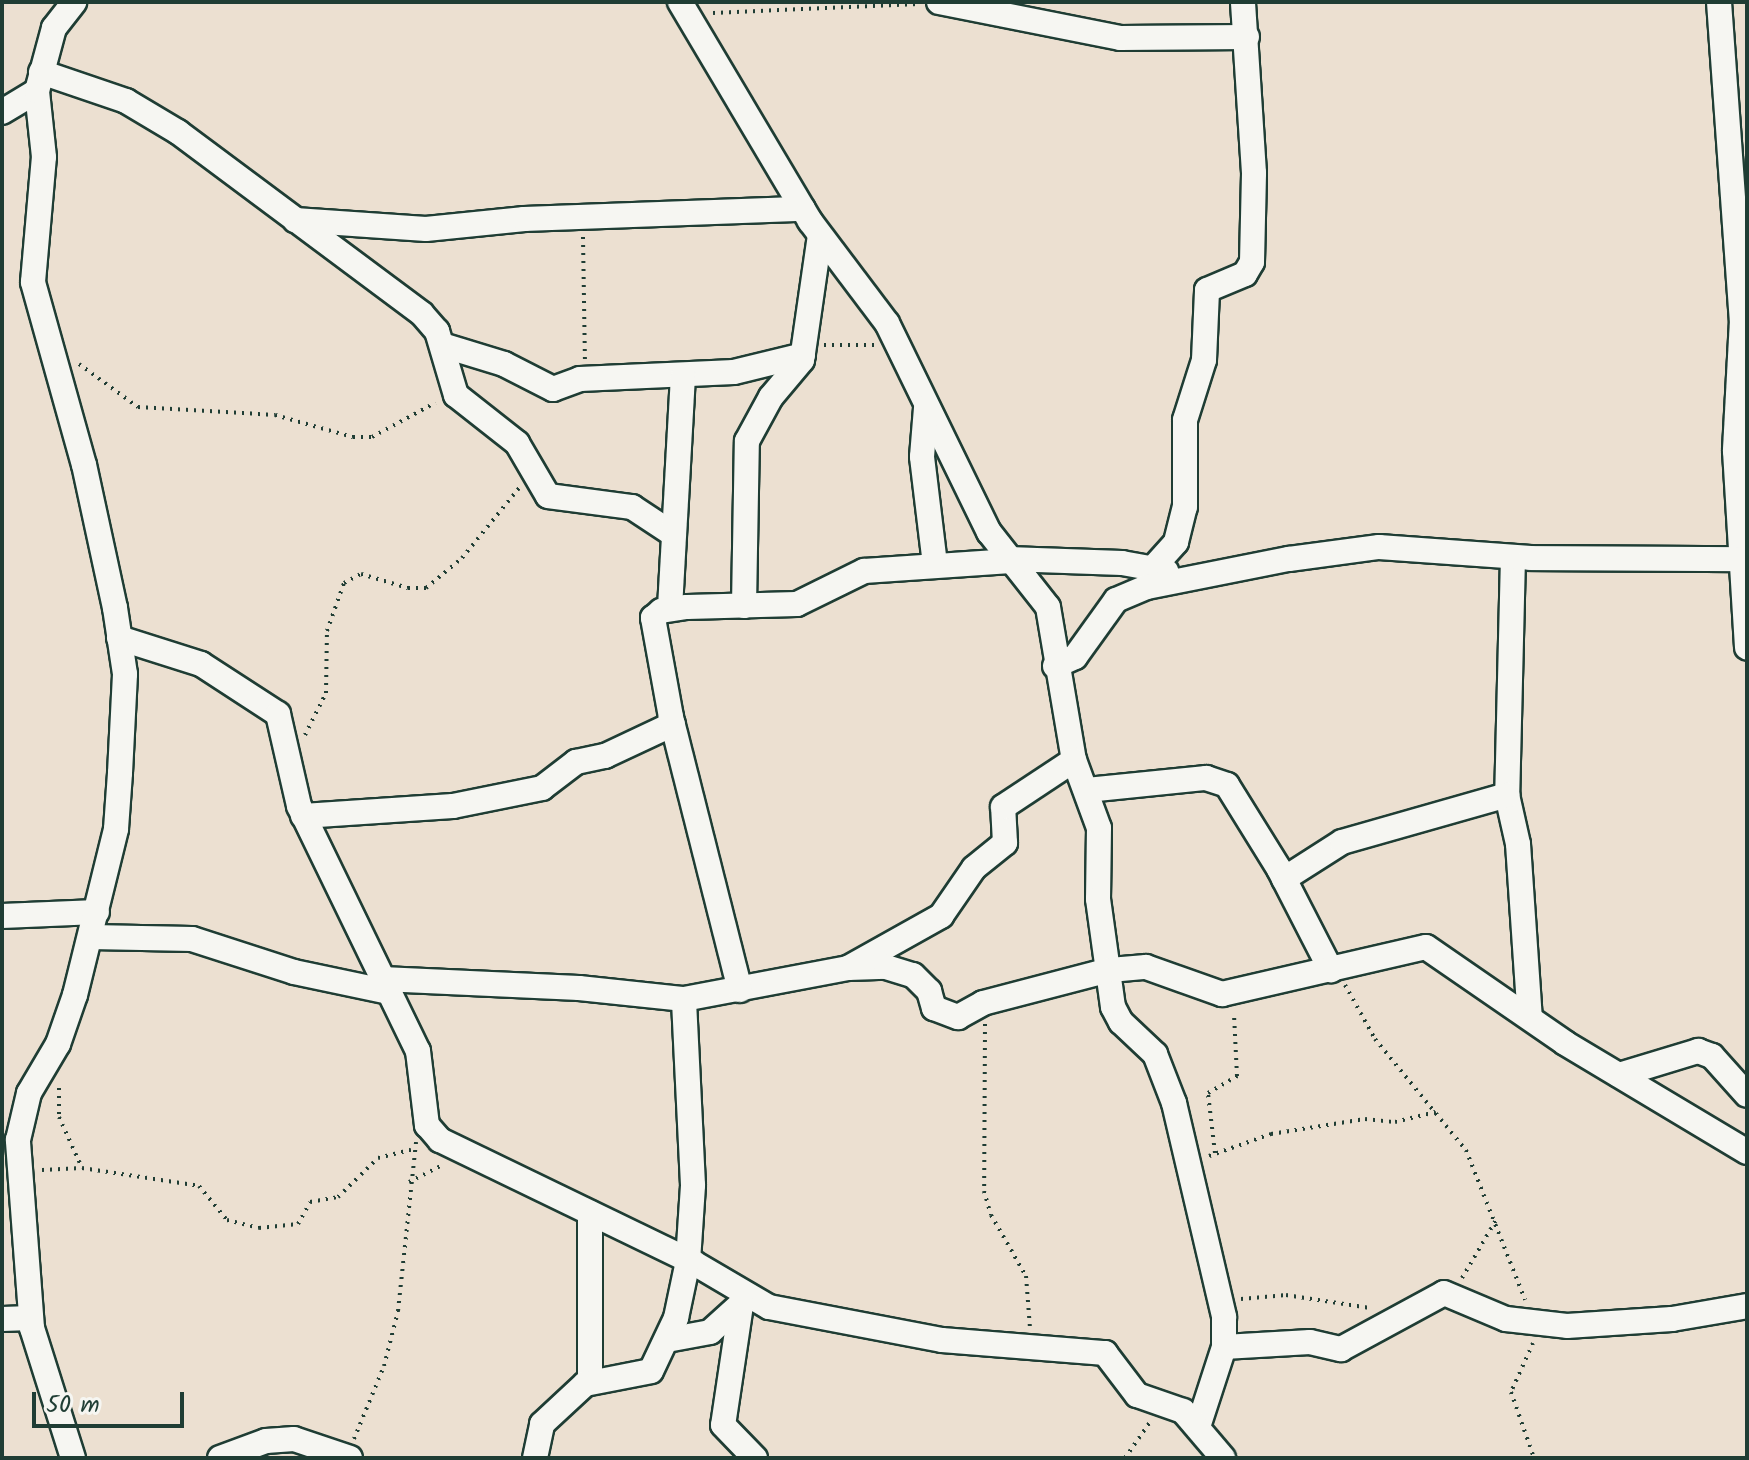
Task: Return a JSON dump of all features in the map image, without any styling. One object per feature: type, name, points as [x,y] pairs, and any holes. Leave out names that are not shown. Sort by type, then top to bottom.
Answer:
[{"type":"street","points":[[73,1458],[31,1318],[21,1172],[21,1116],[51,1055],[97,912],[116,829],[125,674],[84,465],[46,342],[33,282],[44,157],[39,81],[54,28],[74,2]]},
{"type":"street","points":[[1152,569],[1176,542],[1185,507],[1185,420],[1204,360],[1207,290],[1245,274],[1252,262],[1247,37],[1243,2]]},
{"type":"street","points":[[1719,2],[1743,261],[1735,451],[1747,648]]},
{"type":"street","points":[[931,3],[1120,38],[1247,37]]},
{"type":"street","points":[[684,8],[803,209],[820,235],[871,296],[989,532],[1048,607],[1055,666],[1074,760],[1099,828],[1098,899],[1116,1014],[1155,1054],[1191,1162],[1220,1306],[1224,1347],[1198,1427]]},
{"type":"street","points":[[2,112],[39,81]]},
{"type":"street","points":[[39,81],[126,101],[178,132],[422,314],[442,345],[454,390],[511,436],[548,496],[632,507],[673,534]]},
{"type":"street","points":[[293,219],[426,229],[582,216],[803,209]]},
{"type":"street","points":[[744,606],[747,441],[753,423],[804,350],[820,235]]},
{"type":"street","points":[[442,345],[504,364],[541,387],[553,389],[585,378],[683,376],[754,369],[804,350]]},
{"type":"street","points":[[670,608],[683,376]]},
{"type":"street","points":[[926,408],[922,457],[935,564]]},
{"type":"street","points":[[1055,666],[1075,657],[1116,600],[1192,576],[1379,547],[1445,548],[1513,557],[1742,565]]},
{"type":"street","points":[[1513,557],[1507,795],[1520,867],[1530,1018]]},
{"type":"street","points":[[740,990],[673,724],[652,622],[655,614],[670,608],[797,604],[864,571],[935,564],[1009,560],[1152,569],[1192,576]]},
{"type":"street","points":[[119,638],[155,647],[235,682],[278,714],[303,816],[418,1051],[427,1125],[440,1140],[688,1261],[743,1301],[899,1333],[1105,1353],[1137,1395],[1183,1411],[1223,1458]]},
{"type":"street","points":[[303,816],[453,806],[542,788],[576,762],[605,756],[673,724]]},
{"type":"street","points":[[848,968],[941,916],[974,868],[1005,843],[1003,807],[1074,760]]},
{"type":"street","points":[[1087,790],[1217,781],[1233,791],[1334,970]]},
{"type":"street","points":[[1284,879],[1342,842],[1507,795]]},
{"type":"street","points":[[2,916],[97,912]]},
{"type":"street","points":[[91,937],[183,938],[340,985],[579,988],[684,999],[848,968],[886,967],[913,975],[929,991],[934,1008],[949,1016],[983,1003],[1110,970],[1146,967],[1199,989],[1233,993],[1426,947],[1619,1075],[1747,1152]]},
{"type":"street","points":[[535,1458],[542,1424],[590,1382],[651,1371],[667,1340],[688,1261],[693,1185],[684,999]]},
{"type":"street","points":[[1619,1075],[1698,1051],[1712,1056],[1747,1095]]},
{"type":"street","points":[[590,1213],[590,1382]]},
{"type":"street","points":[[1224,1347],[1310,1342],[1341,1349],[1434,1295],[1452,1293],[1506,1319],[1534,1325],[1672,1319],[1747,1306]]},
{"type":"street","points":[[667,1340],[710,1332],[743,1301]]},
{"type":"street","points":[[743,1301],[723,1425],[755,1458]]},
{"type":"street","points":[[2,1319],[31,1318]]},
{"type":"street","points":[[220,1458],[266,1441],[294,1439],[348,1457]]},
{"type":"path","points":[[684,8],[931,3]]},
{"type":"path","points":[[582,216],[585,378]]},
{"type":"path","points":[[46,342],[138,407],[275,415],[353,437],[372,437],[408,422],[454,390]]},
{"type":"path","points":[[804,350],[898,346]]},
{"type":"path","points":[[289,761],[323,705],[327,631],[344,583],[354,574],[426,588],[462,558],[531,473]]},
{"type":"path","points":[[1334,970],[1375,1039],[1466,1150],[1475,1181],[1496,1220],[1534,1325],[1528,1362],[1511,1392],[1534,1458]]},
{"type":"path","points":[[1215,1153],[1208,1093],[1237,1076],[1233,993]]},
{"type":"path","points":[[983,1003],[987,1055],[983,1180],[991,1215],[1026,1276],[1032,1346]]},
{"type":"path","points":[[51,1055],[58,1075],[59,1117],[82,1168]]},
{"type":"path","points":[[1191,1162],[1271,1134],[1365,1119],[1395,1122],[1436,1112]]},
{"type":"path","points":[[348,1457],[384,1366],[398,1311],[411,1150],[427,1125]]},
{"type":"path","points":[[21,1172],[82,1168],[199,1186],[227,1220],[259,1228],[298,1224],[310,1202],[338,1197],[378,1158],[411,1150]]},
{"type":"path","points":[[409,1182],[465,1154]]},
{"type":"path","points":[[1452,1293],[1496,1220]]},
{"type":"path","points":[[1220,1306],[1253,1296],[1286,1295],[1396,1315]]},
{"type":"path","points":[[1125,1458],[1163,1404]]}]
